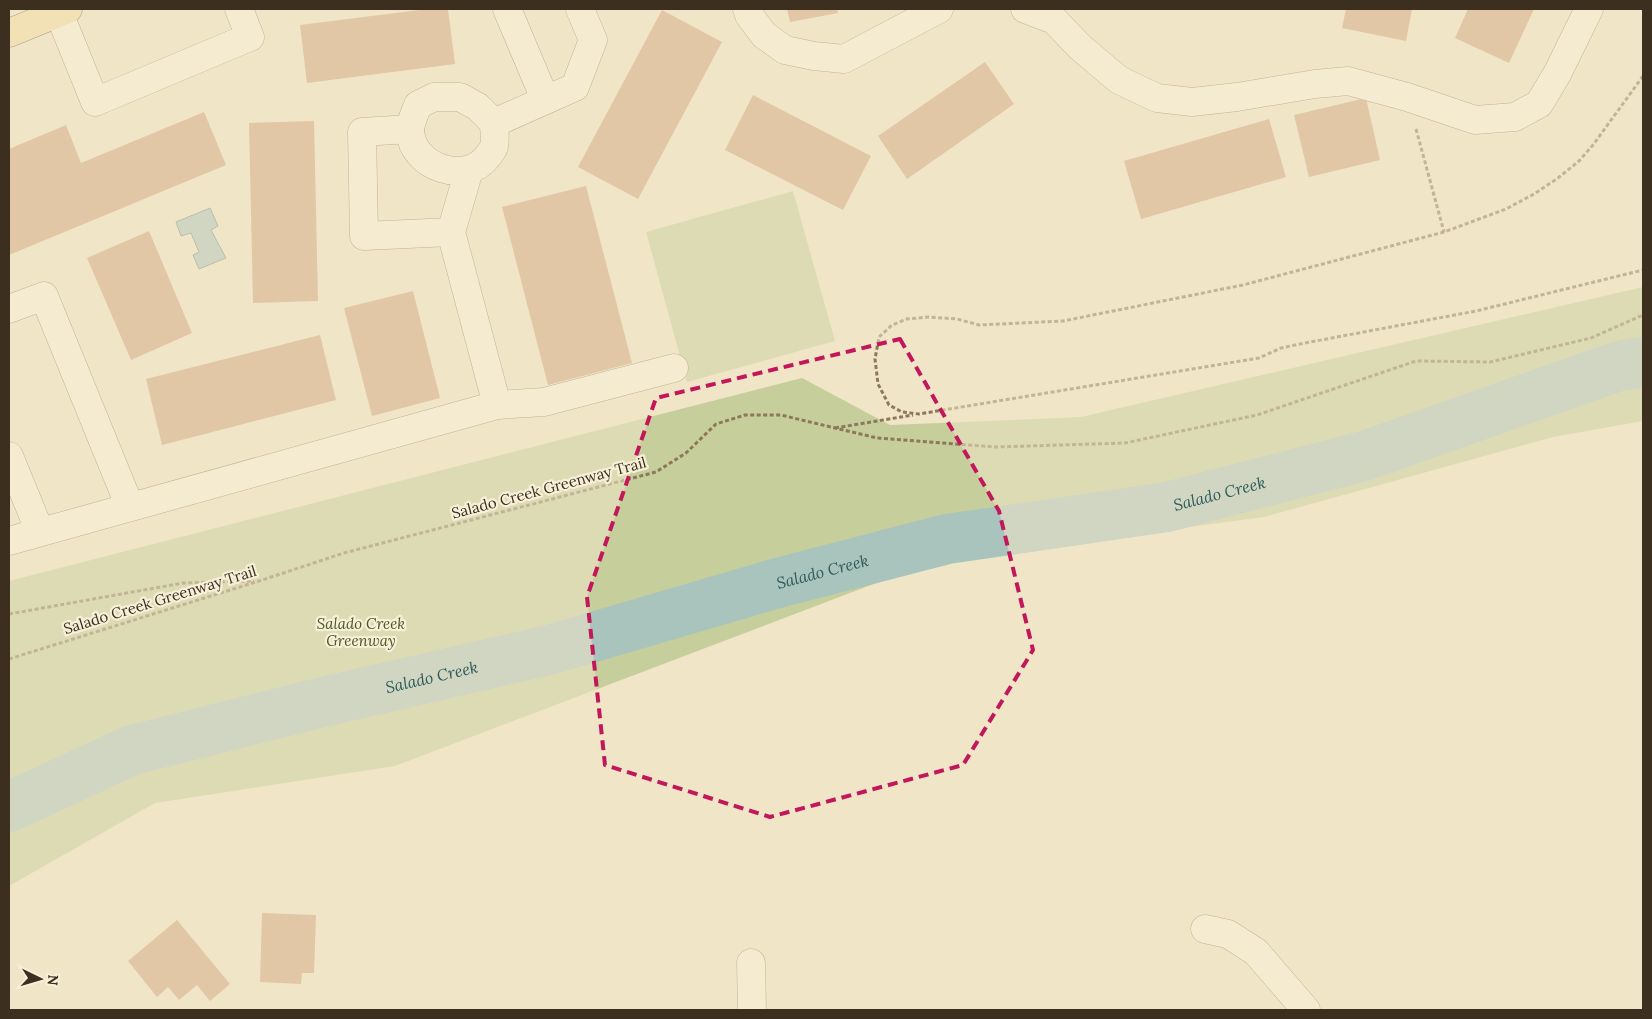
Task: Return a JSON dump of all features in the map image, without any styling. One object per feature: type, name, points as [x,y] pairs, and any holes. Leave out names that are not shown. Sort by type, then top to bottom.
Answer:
[{"type":"main road","points":[[9,33],[63,11]]},
{"type":"street","points":[[63,11],[95,102],[250,37],[239,9]]},
{"type":"street","points":[[507,9],[546,99]]},
{"type":"street","points":[[494,123],[575,87],[593,40],[580,9]]},
{"type":"street","points":[[747,9],[749,15],[764,34],[785,50],[814,56],[844,59],[939,9]]},
{"type":"street","points":[[1025,9],[1054,20],[1080,47],[1120,80],[1157,98],[1192,102],[1348,81],[1407,97],[1476,120],[1515,117],[1539,104],[1557,74],[1589,9]]},
{"type":"street","points":[[434,97],[460,97],[478,107],[494,123],[494,146],[483,163],[470,170],[448,171],[424,160],[413,145],[410,129],[418,105],[434,97]]},
{"type":"street","points":[[410,129],[362,132],[364,236],[451,232]]},
{"type":"street","points":[[470,170],[451,232],[497,405]]},
{"type":"street","points":[[9,309],[44,296],[130,507]]},
{"type":"street","points":[[9,541],[497,405],[544,402],[674,368]]},
{"type":"street","points":[[9,456],[40,532]]},
{"type":"street","points":[[1204,929],[1228,934],[1256,952],[1306,1010]]},
{"type":"street","points":[[751,963],[752,1010]]},
{"type":"path","points":[[919,414],[902,412],[890,405],[878,384],[875,358],[880,337],[892,325],[907,319],[929,317],[956,319],[979,324],[1063,321],[1243,284],[1444,232],[1506,209],[1534,194],[1579,162],[1643,76]]},
{"type":"path","points":[[1407,97],[1444,232]]},
{"type":"path","points":[[833,429],[1259,358],[1281,348],[1476,311],[1643,270]]},
{"type":"path","name":"Salado Creek Greenway Trail","points":[[9,659],[344,553],[656,472],[686,453],[716,424],[745,415],[781,415],[877,438],[996,446],[1125,443],[1258,415],[1416,361],[1490,362],[1591,338],[1643,315]]},
{"type":"path","points":[[9,614],[184,583],[259,581]]},
{"type":"highlighted area","points":[[900,339],[999,511],[1033,650],[963,765],[770,817],[605,765],[587,597],[656,398]]},
{"type":"green space","points":[[793,191],[835,341],[687,382],[646,232]]},
{"type":"green space","name":"Salado Creek Greenway","points":[[1643,287],[1643,421],[1553,437],[1264,517],[934,561],[395,766],[155,803],[9,886],[9,581],[802,378],[890,425],[1081,417]]},
{"type":"water","points":[[210,208],[218,226],[211,230],[226,258],[199,269],[193,255],[199,252],[191,233],[181,236],[176,222]]},
{"type":"building","points":[[427,9],[448,9],[455,64],[307,83],[300,25]]},
{"type":"building","points":[[787,9],[837,9],[838,13],[790,22]]},
{"type":"building","points":[[1346,9],[1412,9],[1406,41],[1342,28]]},
{"type":"building","points":[[1468,9],[1534,9],[1509,63],[1455,38]]},
{"type":"building","points":[[662,10],[722,42],[638,199],[578,167]]},
{"type":"building","points":[[985,62],[1014,104],[907,179],[878,136]]},
{"type":"building","points":[[753,95],[871,156],[843,210],[725,150]]},
{"type":"building","points":[[1366,98],[1380,160],[1309,177],[1294,115]]},
{"type":"building","points":[[204,112],[226,165],[9,255],[9,149],[66,125],[81,163]]},
{"type":"building","points":[[1269,119],[1286,177],[1141,219],[1124,161]]},
{"type":"building","points":[[314,121],[318,301],[253,303],[249,123]]},
{"type":"building","points":[[586,186],[632,363],[548,385],[502,207]]},
{"type":"building","points":[[149,231],[192,333],[131,360],[87,258]]},
{"type":"building","points":[[413,291],[440,398],[372,416],[344,308]]},
{"type":"building","points":[[320,335],[336,400],[162,445],[146,379]]},
{"type":"building","points":[[262,913],[316,915],[314,973],[302,973],[301,984],[260,982]]},
{"type":"building","points":[[177,920],[230,984],[210,1001],[197,985],[179,1000],[168,987],[157,997],[128,961]]},
{"type":"waterway","name":"Salado Creek","points":[[9,807],[132,750],[327,701],[549,650],[774,584],[947,539],[1167,507],[1364,456],[1619,366],[1643,362]]}]
